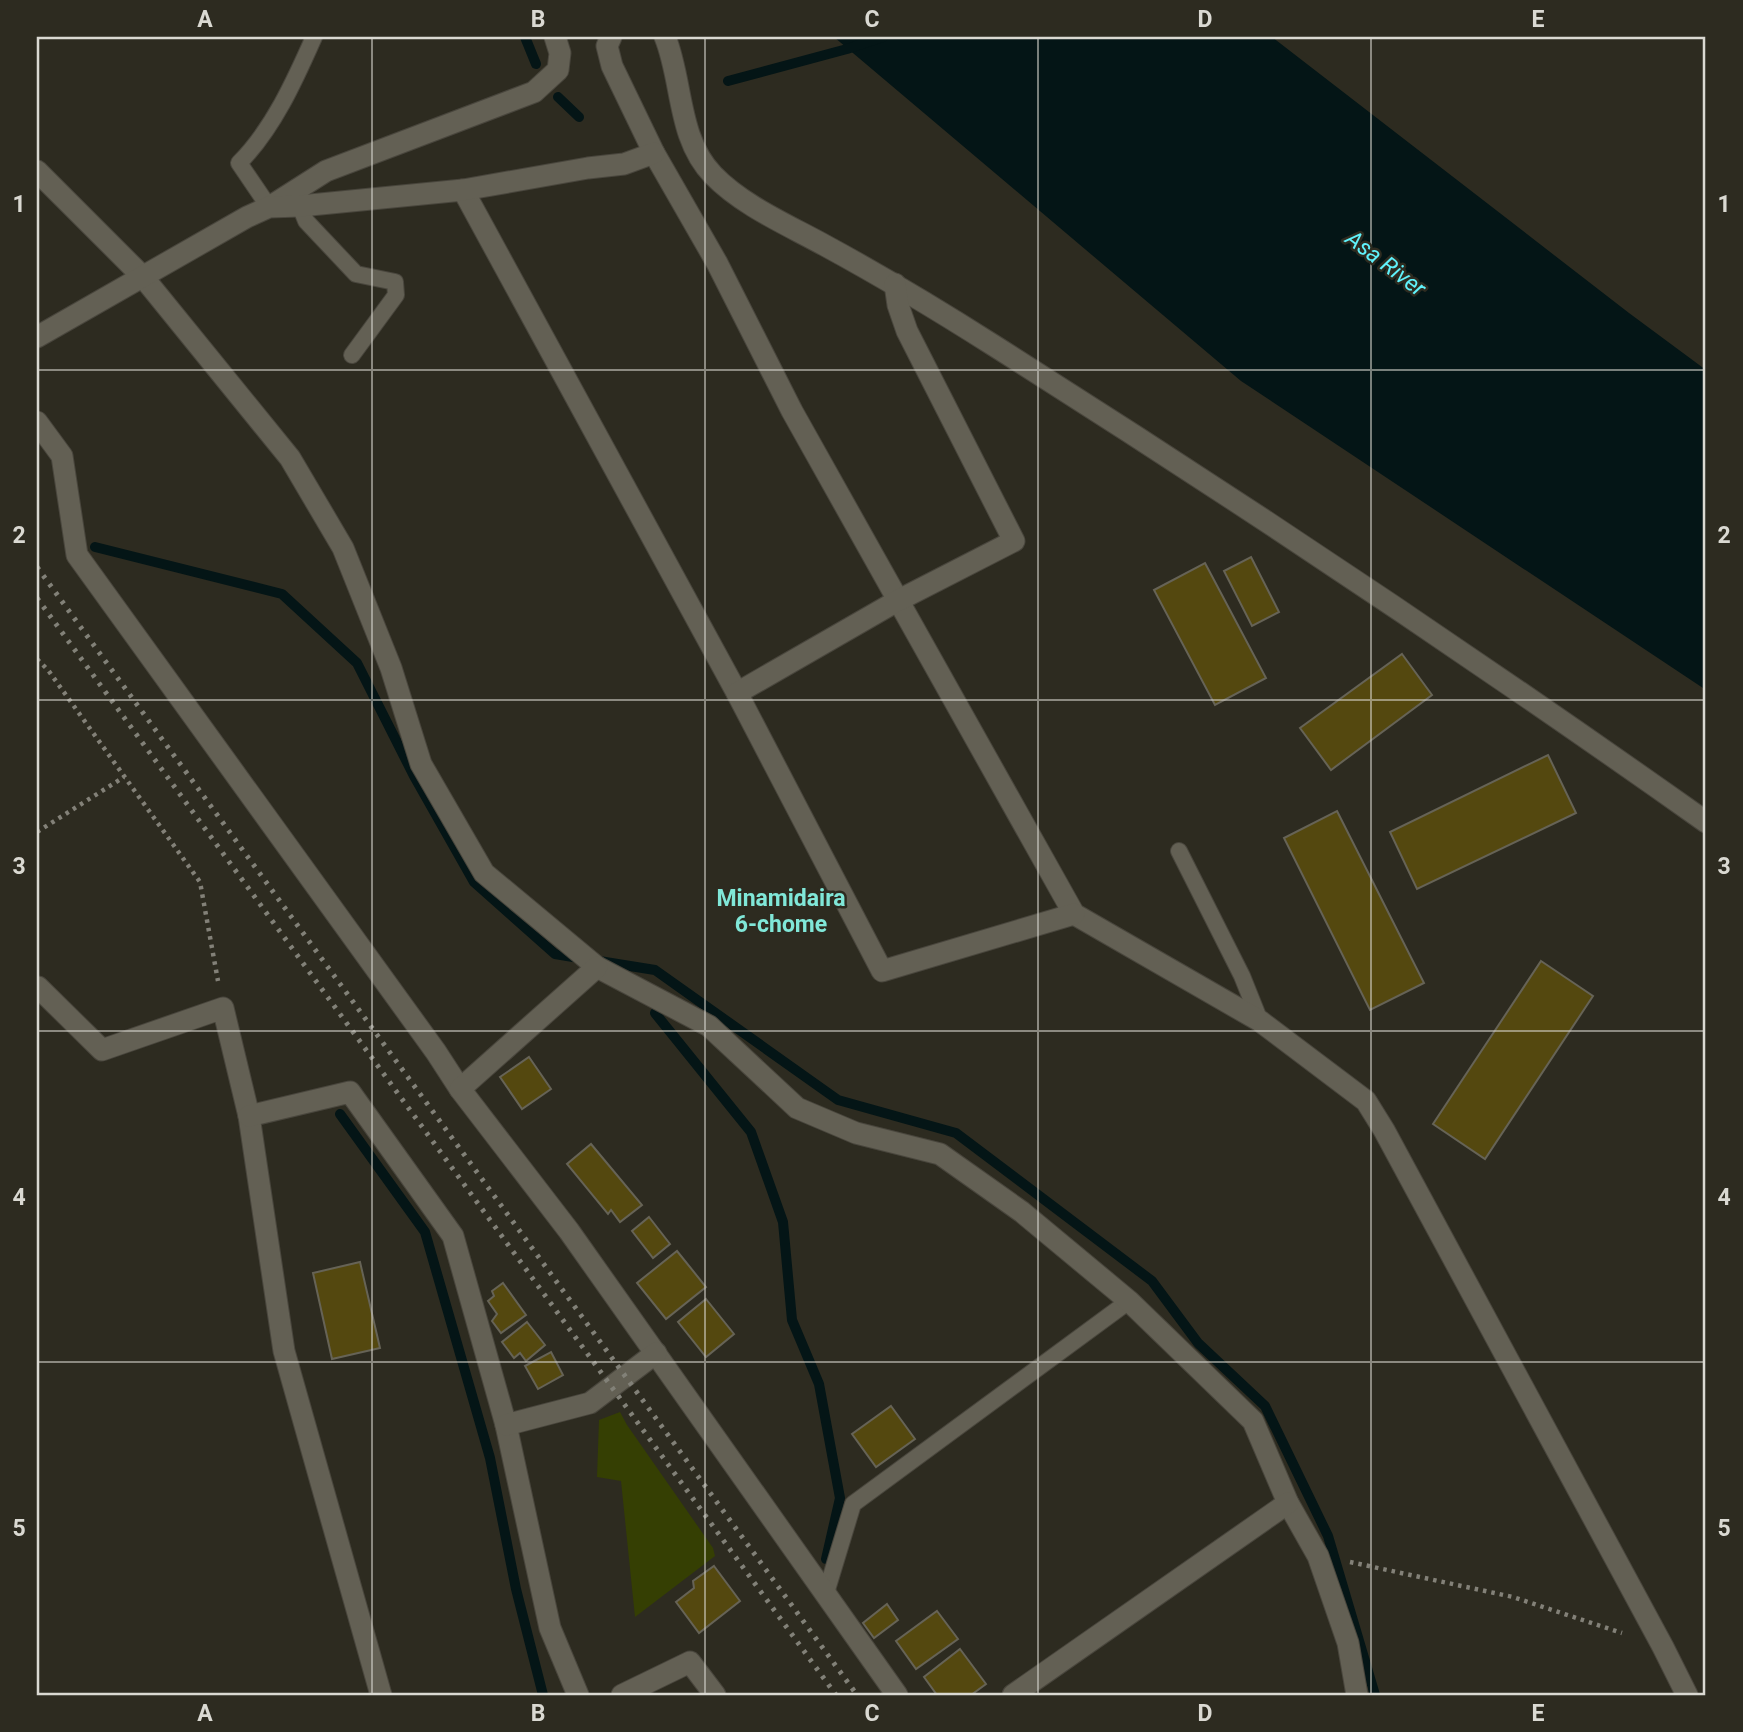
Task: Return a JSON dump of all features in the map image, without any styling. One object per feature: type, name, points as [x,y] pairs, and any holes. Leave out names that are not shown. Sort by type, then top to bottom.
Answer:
[{"type":"street","points":[[37,337],[269,207],[326,171],[534,92],[558,70],[560,53],[555,37]]},
{"type":"street","points":[[611,37],[607,46],[612,65],[654,153],[717,263],[792,411],[1074,914],[1260,1021],[1366,1101],[1687,1695]]},
{"type":"street","points":[[666,37],[687,129],[698,156],[712,174],[750,203],[895,284],[1269,522],[1479,663],[1706,822]]},
{"type":"street","points":[[269,207],[463,190],[624,164],[654,153]]},
{"type":"street","points":[[37,172],[143,276],[290,458],[343,548],[391,668],[421,764],[484,873],[597,967],[709,1026],[797,1108],[856,1133],[940,1154],[1022,1212],[1129,1301],[1253,1421],[1288,1503],[1318,1556],[1348,1643],[1357,1695]]},
{"type":"street","points":[[463,190],[737,693],[882,971],[1074,914]]},
{"type":"street","points":[[737,693],[897,601],[1013,541],[907,331],[898,305],[895,284]]},
{"type":"street","points":[[37,422],[62,456],[76,555],[460,1088],[569,1231],[897,1695]]},
{"type":"street","points":[[460,1088],[597,967]]},
{"type":"street","points":[[38,986],[102,1050],[223,1008],[249,1116],[284,1351],[381,1695]]},
{"type":"street","points":[[249,1116],[350,1092],[453,1236],[506,1425],[550,1628],[578,1695]]},
{"type":"street","points":[[506,1425],[590,1404],[656,1353]]},
{"type":"street","points":[[1013,1695],[1288,1503]]},
{"type":"street","points":[[622,1695],[691,1662],[715,1695]]},
{"type":"lane","points":[[269,207],[239,163],[252,150],[276,112],[314,37]]},
{"type":"lane","points":[[300,206],[306,221],[356,274],[395,282],[396,295],[352,355]]},
{"type":"lane","points":[[1179,851],[1242,976],[1260,1021]]},
{"type":"lane","points":[[826,1593],[853,1504],[1129,1301]]},
{"type":"path","points":[[37,659],[48,670],[200,882],[223,1008]]},
{"type":"path","points":[[37,832],[124,777]]},
{"type":"path","points":[[1318,1556],[1513,1597],[1663,1647]]},
{"type":"green space","points":[[620,1412],[713,1548],[715,1556],[635,1617],[621,1481],[597,1477],[599,1420]]},
{"type":"water","name":"Asa River","points":[[834,37],[1272,37],[1706,370],[1706,690],[1241,381]]},
{"type":"building","points":[[1251,557],[1279,612],[1252,626],[1224,571]]},
{"type":"building","points":[[1205,563],[1266,678],[1215,705],[1154,590]]},
{"type":"building","points":[[1402,654],[1432,695],[1331,770],[1300,728]]},
{"type":"building","points":[[1548,755],[1576,813],[1417,889],[1390,832]]},
{"type":"building","points":[[1337,811],[1424,983],[1370,1010],[1284,838]]},
{"type":"building","points":[[1541,961],[1593,996],[1485,1159],[1433,1124]]},
{"type":"building","points":[[529,1057],[551,1089],[522,1109],[500,1077]]},
{"type":"building","points":[[591,1144],[642,1205],[620,1222],[611,1210],[608,1214],[567,1164]]},
{"type":"building","points":[[649,1217],[670,1244],[653,1258],[632,1231]]},
{"type":"building","points":[[677,1251],[706,1287],[666,1319],[637,1283]]},
{"type":"building","points":[[360,1262],[380,1348],[332,1359],[313,1273]]},
{"type":"building","points":[[503,1283],[526,1315],[501,1333],[492,1321],[497,1314],[488,1301],[494,1296],[492,1291]]},
{"type":"building","points":[[706,1299],[734,1334],[706,1357],[678,1322]]},
{"type":"building","points":[[527,1322],[545,1345],[526,1361],[520,1353],[514,1358],[502,1342]]},
{"type":"building","points":[[551,1352],[563,1375],[538,1389],[525,1366]]},
{"type":"building","points":[[891,1406],[915,1439],[876,1467],[852,1434]]},
{"type":"building","points":[[714,1566],[740,1601],[699,1633],[676,1602],[694,1588],[693,1581]]},
{"type":"building","points":[[887,1604],[898,1620],[874,1638],[863,1623]]},
{"type":"building","points":[[937,1611],[958,1639],[916,1669],[896,1641]]},
{"type":"building","points":[[960,1649],[986,1684],[971,1695],[937,1695],[924,1677]]},
{"type":"waterway","points":[[525,37],[536,64]]},
{"type":"waterway","points":[[728,81],[883,37]]},
{"type":"waterway","points":[[558,97],[579,117]]},
{"type":"waterway","points":[[95,547],[282,594],[357,663],[414,776],[474,882],[555,954],[579,958]]},
{"type":"waterway","points":[[599,961],[655,970],[838,1100],[956,1133],[1152,1281],[1198,1343],[1265,1406],[1328,1536],[1375,1695]]},
{"type":"waterway","points":[[655,1013],[751,1132],[783,1222],[792,1320],[819,1384],[840,1498],[826,1559]]},
{"type":"waterway","points":[[340,1114],[425,1232],[490,1458],[516,1589],[543,1695]]},
{"type":"railway","points":[[37,567],[857,1695]]},
{"type":"railway","points":[[37,598],[836,1695]]},
{"type":"district","name":"Minamidaira 6-chome","points":[[781,911]]}]
